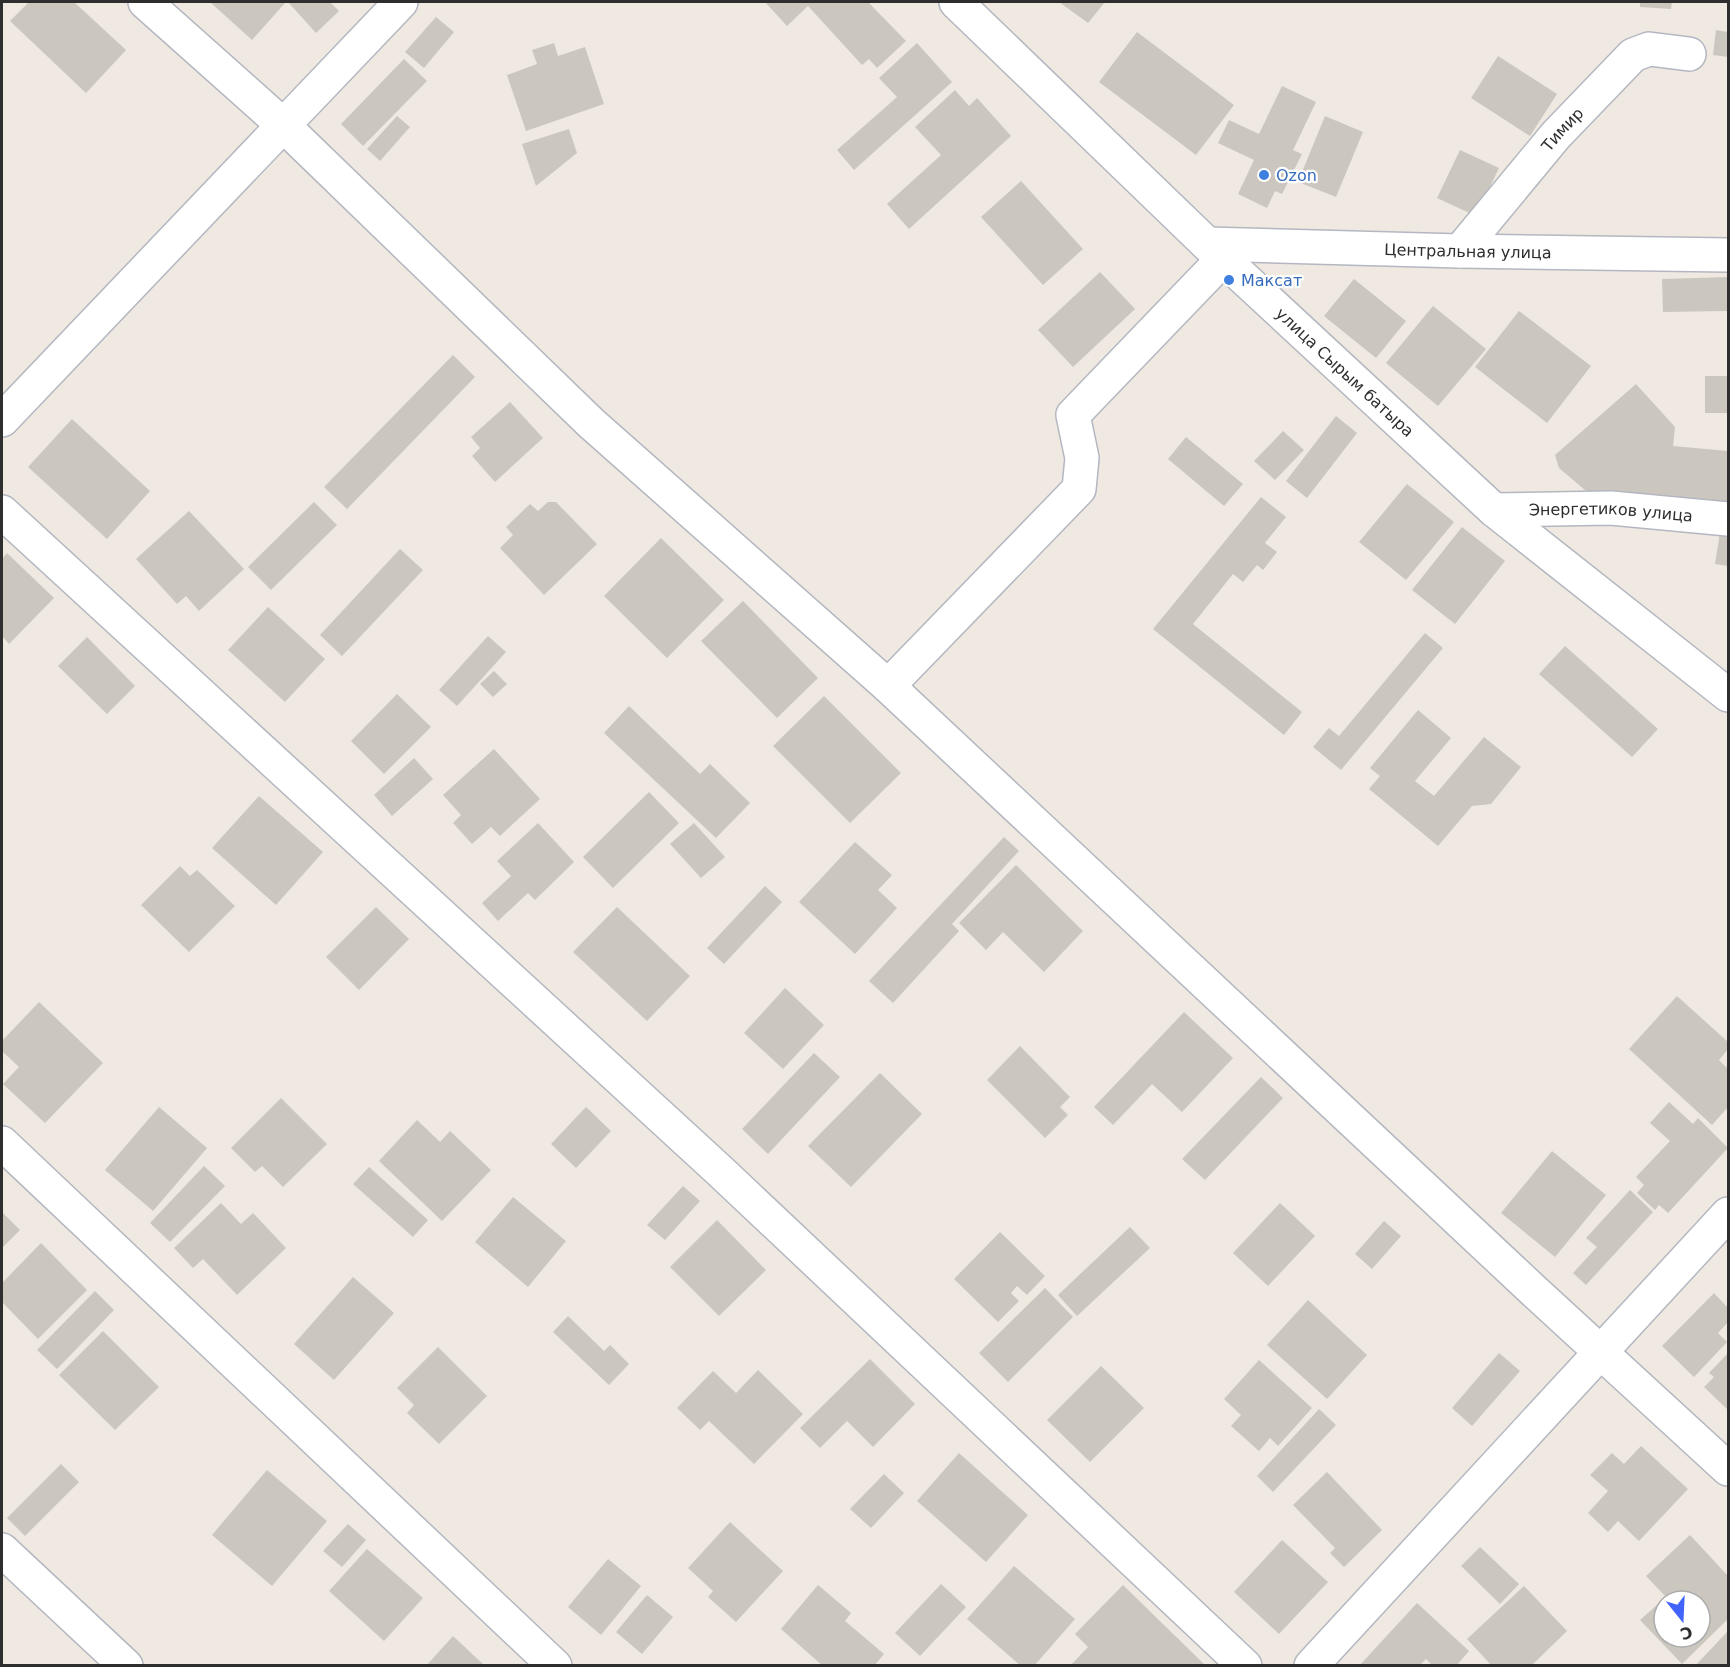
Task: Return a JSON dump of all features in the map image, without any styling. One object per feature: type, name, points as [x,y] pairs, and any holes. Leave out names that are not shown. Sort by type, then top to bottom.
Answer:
[{"type":"street","points":[[145,2],[283,124],[591,423],[888,686],[1508,1267],[1728,1469]]},
{"type":"street","points":[[2,420],[401,2]]},
{"type":"street","name":"улица Сырым батыра","points":[[956,2],[1215,251],[1494,510],[1728,694]]},
{"type":"street","name":"Тимир","points":[[1460,251],[1556,135],[1633,56],[1650,49],[1689,54]]},
{"type":"street","points":[[888,686],[1079,489],[1082,458],[1073,415],[1215,251]]},
{"type":"street","name":"Центральная улица","points":[[1215,251],[1460,251],[1728,255]]},
{"type":"street","name":"Энергетиков улица","points":[[1494,510],[1611,508],[1728,519]]},
{"type":"street","points":[[2,512],[720,1171],[1245,1665]]},
{"type":"street","points":[[2,1143],[555,1665]]},
{"type":"street","points":[[1311,1665],[1728,1214]]},
{"type":"street","points":[[2,1550],[126,1665]]},
{"type":"building","points":[[29,2],[74,2],[126,50],[86,93],[10,21]]},
{"type":"building","points":[[210,2],[286,2],[252,40]]},
{"type":"building","points":[[288,2],[330,2],[339,11],[316,33]]},
{"type":"building","points":[[765,2],[868,2],[906,41],[877,68],[869,59],[862,65],[808,6],[787,26]]},
{"type":"building","points":[[1059,2],[1105,2],[1088,23]]},
{"type":"building","points":[[1640,2],[1672,2],[1671,9],[1640,7]]},
{"type":"building","points":[[436,17],[454,32],[424,68],[405,52]]},
{"type":"building","points":[[1716,30],[1728,32],[1728,57],[1713,55]]},
{"type":"building","points":[[1137,32],[1234,105],[1196,155],[1099,82]]},
{"type":"building","points":[[554,43],[558,56],[585,47],[604,104],[526,131],[507,75],[537,64],[532,50]]},
{"type":"building","points":[[917,43],[952,82],[854,170],[837,150],[897,97],[879,78]]},
{"type":"building","points":[[1498,56],[1557,94],[1530,136],[1471,98]]},
{"type":"building","points":[[404,59],[427,81],[363,146],[341,124]]},
{"type":"building","points":[[1282,86],[1316,102],[1293,150],[1302,154],[1282,194],[1275,191],[1267,208],[1238,194],[1254,160],[1218,143],[1229,120],[1259,134]]},
{"type":"building","points":[[955,90],[969,106],[977,98],[1011,136],[909,229],[887,204],[941,155],[915,127]]},
{"type":"building","points":[[397,116],[410,127],[380,161],[367,149]]},
{"type":"building","points":[[1325,116],[1363,132],[1336,197],[1298,182]]},
{"type":"building","points":[[569,129],[577,153],[536,186],[522,144]]},
{"type":"building","points":[[1460,150],[1499,168],[1476,216],[1437,198]]},
{"type":"building","points":[[1021,181],[1083,249],[1043,285],[981,217]]},
{"type":"building","points":[[1100,272],[1135,309],[1073,367],[1038,330]]},
{"type":"building","points":[[1728,277],[1728,311],[1663,312],[1662,279]]},
{"type":"building","points":[[1354,279],[1406,321],[1376,358],[1324,316]]},
{"type":"building","points":[[1433,306],[1486,349],[1438,406],[1386,363]]},
{"type":"building","points":[[1519,311],[1591,366],[1547,423],[1475,367]]},
{"type":"building","points":[[453,355],[475,377],[347,509],[324,487]]},
{"type":"building","points":[[1705,376],[1728,376],[1728,413],[1705,413]]},
{"type":"building","points":[[1636,384],[1675,427],[1673,446],[1728,451],[1728,505],[1635,496],[1621,491],[1598,501],[1559,468],[1555,455]]},
{"type":"building","points":[[510,402],[543,438],[495,482],[472,456],[480,448],[471,437]]},
{"type":"building","points":[[1336,416],[1357,433],[1307,498],[1286,481]]},
{"type":"building","points":[[72,419],[150,491],[107,539],[28,467]]},
{"type":"building","points":[[1283,431],[1304,450],[1275,480],[1254,461]]},
{"type":"building","points":[[1186,437],[1243,484],[1224,506],[1168,459]]},
{"type":"building","points":[[1407,484],[1454,522],[1406,580],[1359,542]]},
{"type":"building","points":[[1261,497],[1286,517],[1265,543],[1277,552],[1263,570],[1257,565],[1243,582],[1233,574],[1193,624],[1302,712],[1284,735],[1153,629]]},
{"type":"building","points":[[314,502],[337,525],[271,590],[248,567]]},
{"type":"building","points":[[548,502],[556,502],[597,544],[544,595],[500,548],[513,535],[506,527],[530,504],[538,511]]},
{"type":"building","points":[[189,511],[244,569],[199,611],[186,596],[177,604],[136,559]]},
{"type":"building","points":[[1462,527],[1505,561],[1455,624],[1412,590]]},
{"type":"building","points":[[1720,532],[1728,534],[1728,566],[1715,564]]},
{"type":"building","points":[[661,538],[724,600],[667,658],[604,596]]},
{"type":"building","points":[[400,549],[423,570],[342,656],[320,635]]},
{"type":"building","points":[[7,553],[54,598],[9,644],[2,636],[2,559]]},
{"type":"building","points":[[743,601],[818,678],[777,718],[701,641]]},
{"type":"building","points":[[268,607],[325,659],[285,702],[228,650]]},
{"type":"building","points":[[1425,633],[1443,648],[1341,770],[1313,747],[1329,728],[1339,736]]},
{"type":"building","points":[[488,636],[506,652],[457,706],[439,690]]},
{"type":"building","points":[[87,637],[135,686],[107,714],[58,666]]},
{"type":"building","points":[[1565,646],[1658,729],[1632,757],[1539,674]]},
{"type":"building","points":[[494,671],[507,684],[493,697],[480,684]]},
{"type":"building","points":[[397,694],[431,727],[384,774],[351,741]]},
{"type":"building","points":[[824,696],[901,773],[850,823],[773,746]]},
{"type":"building","points":[[629,706],[700,774],[710,764],[750,803],[716,838],[604,733]]},
{"type":"building","points":[[1418,710],[1451,738],[1415,781],[1434,796],[1484,737],[1521,767],[1491,804],[1472,806],[1438,846],[1369,789],[1380,776],[1370,768]]},
{"type":"building","points":[[494,749],[540,799],[500,836],[491,827],[472,844],[453,823],[461,815],[443,795]]},
{"type":"building","points":[[414,758],[433,779],[392,816],[374,795]]},
{"type":"building","points":[[649,792],[679,823],[613,888],[583,857]]},
{"type":"building","points":[[259,796],[323,852],[276,905],[212,848]]},
{"type":"building","points":[[538,823],[574,862],[535,900],[528,893],[498,921],[482,903],[511,876],[497,861]]},
{"type":"building","points":[[694,823],[725,857],[701,878],[670,844]]},
{"type":"building","points":[[1004,837],[1019,851],[952,924],[959,931],[893,1003],[869,981]]},
{"type":"building","points":[[855,842],[892,875],[878,890],[897,908],[855,954],[799,902]]},
{"type":"building","points":[[1016,865],[1083,931],[1044,972],[1003,932],[986,950],[959,923]]},
{"type":"building","points":[[180,866],[190,876],[197,870],[235,906],[189,952],[141,905]]},
{"type":"building","points":[[765,886],[782,902],[724,964],[707,948]]},
{"type":"building","points":[[376,907],[409,939],[359,990],[326,957]]},
{"type":"building","points":[[617,907],[690,976],[647,1021],[573,952]]},
{"type":"building","points":[[785,988],[824,1025],[783,1069],[744,1033]]},
{"type":"building","points":[[1677,996],[1728,1042],[1728,1049],[1719,1060],[1728,1069],[1728,1107],[1712,1125],[1629,1049]]},
{"type":"building","points":[[39,1002],[103,1063],[45,1123],[3,1084],[19,1067],[2,1051],[2,1041]]},
{"type":"building","points":[[1184,1012],[1233,1058],[1182,1112],[1152,1084],[1113,1125],[1094,1107]]},
{"type":"building","points":[[1020,1046],[1070,1097],[1060,1107],[1068,1115],[1045,1138],[987,1080]]},
{"type":"building","points":[[814,1053],[840,1077],[768,1154],[742,1129]]},
{"type":"building","points":[[880,1073],[922,1114],[851,1187],[808,1146]]},
{"type":"building","points":[[1261,1077],[1283,1098],[1205,1180],[1182,1159]]},
{"type":"building","points":[[281,1098],[327,1144],[283,1187],[262,1166],[255,1172],[231,1148]]},
{"type":"building","points":[[1669,1102],[1693,1124],[1698,1118],[1728,1148],[1668,1213],[1659,1205],[1655,1210],[1637,1193],[1644,1185],[1636,1177],[1670,1141],[1650,1123]]},
{"type":"building","points":[[159,1107],[207,1148],[153,1211],[105,1170]]},
{"type":"building","points":[[586,1107],[611,1131],[576,1168],[551,1144]]},
{"type":"building","points":[[417,1120],[440,1142],[450,1131],[491,1170],[442,1221],[379,1161]]},
{"type":"building","points":[[1552,1151],[1606,1195],[1555,1257],[1501,1213]]},
{"type":"building","points":[[204,1166],[225,1186],[170,1242],[150,1223]]},
{"type":"building","points":[[369,1167],[428,1220],[413,1237],[353,1184]]},
{"type":"building","points":[[683,1186],[700,1201],[665,1240],[647,1225]]},
{"type":"building","points":[[1630,1190],[1653,1212],[1586,1285],[1573,1273],[1597,1247],[1586,1238]]},
{"type":"building","points":[[513,1197],[566,1241],[528,1287],[475,1242]]},
{"type":"building","points":[[221,1203],[241,1224],[253,1213],[286,1248],[237,1295],[203,1259],[193,1268],[174,1248]]},
{"type":"building","points":[[1280,1203],[1315,1236],[1268,1286],[1233,1253]]},
{"type":"building","points":[[2,1212],[20,1230],[2,1248]]},
{"type":"building","points":[[717,1220],[766,1270],[719,1316],[670,1267]]},
{"type":"building","points":[[1384,1221],[1401,1236],[1372,1269],[1355,1254]]},
{"type":"building","points":[[1130,1227],[1150,1248],[1077,1316],[1058,1295]]},
{"type":"building","points":[[1000,1232],[1045,1276],[1027,1295],[1017,1286],[1011,1293],[1019,1301],[998,1322],[954,1279]]},
{"type":"building","points":[[41,1243],[87,1290],[38,1339],[2,1302],[2,1283]]},
{"type":"building","points":[[353,1277],[394,1313],[334,1380],[294,1344]]},
{"type":"building","points":[[1045,1288],[1073,1317],[1008,1382],[979,1353]]},
{"type":"building","points":[[95,1291],[114,1310],[57,1369],[37,1350]]},
{"type":"building","points":[[1714,1293],[1728,1308],[1728,1322],[1718,1333],[1727,1342],[1694,1377],[1662,1346]]},
{"type":"building","points":[[1308,1300],[1367,1355],[1327,1399],[1267,1345]]},
{"type":"building","points":[[568,1316],[604,1351],[610,1345],[629,1364],[609,1385],[553,1332]]},
{"type":"building","points":[[103,1331],[159,1387],[115,1430],[59,1375]]},
{"type":"building","points":[[438,1347],[487,1396],[439,1444],[407,1413],[414,1405],[397,1388]]},
{"type":"building","points":[[1499,1353],[1520,1371],[1472,1426],[1452,1408]]},
{"type":"building","points":[[1728,1353],[1728,1410],[1704,1387],[1714,1377],[1709,1373]]},
{"type":"building","points":[[870,1359],[915,1404],[873,1447],[847,1421],[820,1448],[800,1428]]},
{"type":"building","points":[[1259,1360],[1312,1408],[1278,1446],[1270,1438],[1259,1451],[1231,1426],[1241,1415],[1224,1399]]},
{"type":"building","points":[[1101,1366],[1144,1408],[1090,1462],[1047,1420]]},
{"type":"building","points":[[758,1370],[803,1414],[754,1464],[709,1421],[700,1430],[677,1408],[713,1371],[736,1393]]},
{"type":"building","points":[[1319,1409],[1336,1425],[1273,1492],[1257,1476]]},
{"type":"building","points":[[1641,1446],[1688,1489],[1639,1541],[1618,1521],[1608,1532],[1588,1513],[1608,1491],[1590,1475],[1612,1453],[1624,1464]]},
{"type":"building","points":[[959,1453],[1028,1515],[986,1562],[917,1501]]},
{"type":"building","points":[[61,1464],[79,1482],[25,1536],[7,1518]]},
{"type":"building","points":[[267,1470],[327,1521],[272,1586],[212,1535]]},
{"type":"building","points":[[1327,1472],[1382,1530],[1344,1567],[1330,1553],[1335,1548],[1293,1505]]},
{"type":"building","points":[[884,1474],[904,1493],[871,1528],[850,1509]]},
{"type":"building","points":[[730,1522],[783,1571],[736,1622],[708,1597],[713,1591],[688,1568]]},
{"type":"building","points":[[348,1524],[366,1540],[342,1567],[323,1551]]},
{"type":"building","points":[[1690,1535],[1728,1576],[1728,1619],[1712,1635],[1712,1589],[1658,1589],[1646,1576]]},
{"type":"building","points":[[1282,1540],[1328,1582],[1279,1634],[1234,1592]]},
{"type":"building","points":[[1480,1547],[1519,1584],[1500,1604],[1461,1566]]},
{"type":"building","points":[[367,1549],[423,1598],[384,1641],[329,1591]]},
{"type":"building","points":[[608,1559],[641,1586],[601,1635],[568,1607]]},
{"type":"building","points":[[1014,1566],[1075,1619],[1034,1666],[1021,1666],[967,1619]]},
{"type":"building","points":[[941,1584],[966,1607],[920,1656],[895,1633]]},
{"type":"building","points":[[818,1585],[851,1613],[845,1621],[884,1654],[874,1666],[823,1666],[781,1629]]},
{"type":"building","points":[[1123,1585],[1206,1666],[1070,1666],[1088,1647],[1075,1634]]},
{"type":"building","points":[[1524,1586],[1567,1631],[1531,1666],[1492,1666],[1467,1639]]},
{"type":"building","points":[[647,1595],[673,1617],[642,1654],[616,1632]]},
{"type":"building","points":[[1417,1603],[1469,1651],[1456,1666],[1433,1666],[1426,1659],[1419,1666],[1359,1666]]},
{"type":"building","points":[[1652,1609],[1652,1633],[1640,1620]]},
{"type":"building","points":[[1728,1631],[1728,1666],[1695,1666],[1712,1649]]},
{"type":"building","points":[[453,1636],[485,1666],[426,1666]]},
{"type":"building","points":[[1668,1649],[1697,1649],[1682,1664]]},
{"type":"place","name":"Ozon","points":[[1264,175]]},
{"type":"place","name":"Максат","points":[[1229,280]]}]
